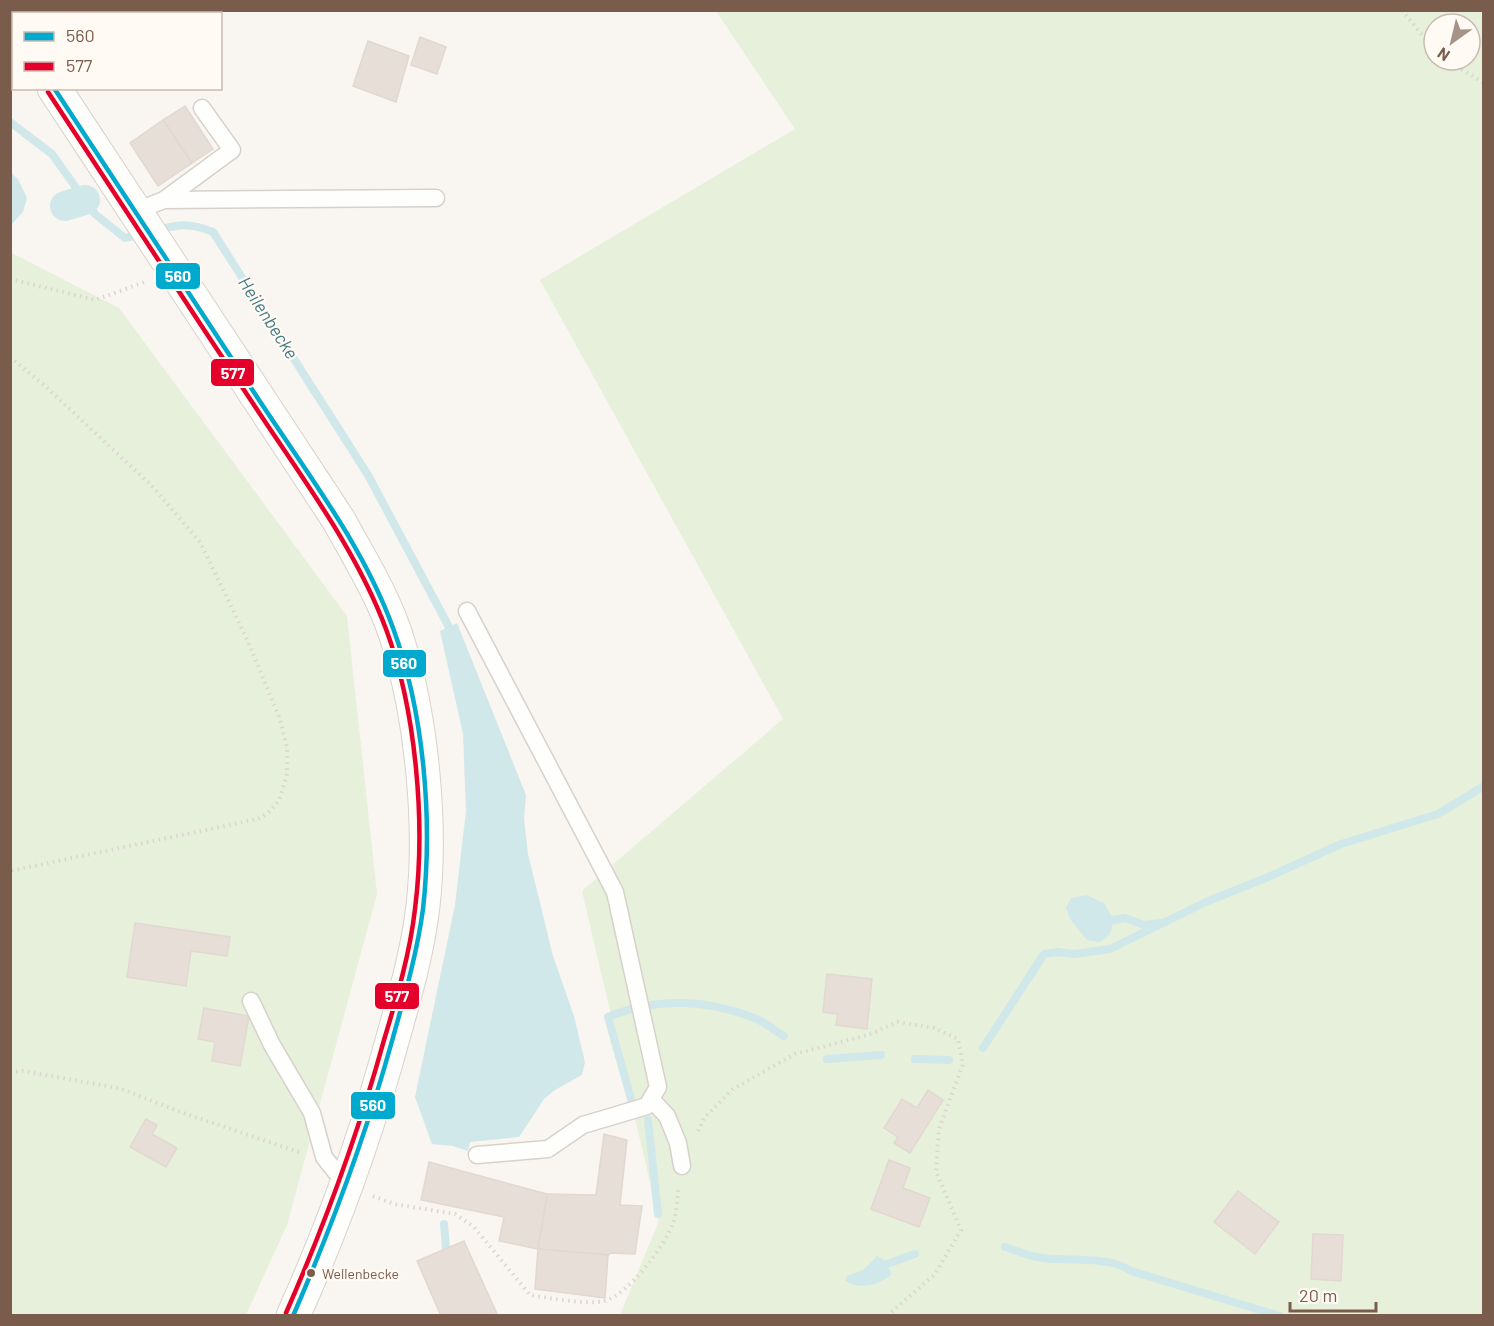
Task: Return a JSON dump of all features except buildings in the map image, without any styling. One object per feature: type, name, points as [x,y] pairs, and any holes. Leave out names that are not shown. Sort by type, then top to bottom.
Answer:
[{"type":"main road","points":[[56,90],[146,209],[170,262],[338,519],[372,580],[399,644],[412,703],[425,798],[426,849],[423,905],[414,958],[383,1073],[347,1186],[293,1316]]},
{"type":"lane","points":[[146,209],[232,150],[202,108]]},
{"type":"lane","points":[[146,209],[436,198]]},
{"type":"lane","points":[[467,611],[615,892],[658,1087],[647,1106],[583,1125],[548,1149],[477,1155]]},
{"type":"lane","points":[[251,1001],[312,1113],[324,1157],[347,1186]]},
{"type":"lane","points":[[651,1099],[667,1116],[678,1143],[682,1166]]},
{"type":"path","points":[[1402,10],[1422,35]]},
{"type":"path","points":[[1467,72],[1484,82]]},
{"type":"path","points":[[10,279],[95,300],[170,262]]},
{"type":"path","points":[[10,357],[45,386],[152,486],[200,542],[246,637],[280,719],[287,748],[287,774],[279,801],[268,813],[258,819],[10,871]]},
{"type":"path","points":[[10,1072],[23,1071],[118,1088],[189,1116],[309,1155]]},
{"type":"path","points":[[887,1316],[935,1274],[961,1230],[936,1172],[936,1150]]},
{"type":"green space","points":[[716,11],[1483,11],[1483,1315],[620,1315],[659,1221],[582,891],[783,719],[540,280],[795,129]]},
{"type":"green space","points":[[10,252],[119,308],[347,616],[377,894],[287,1225],[246,1315],[11,1315]]},
{"type":"water","points":[[11,173],[18,179],[27,198],[23,212],[11,225]]},
{"type":"water","points":[[457,623],[526,795],[524,819],[528,854],[553,956],[574,1016],[585,1062],[582,1075],[544,1099],[519,1137],[470,1142],[468,1151],[453,1146],[432,1144],[415,1097],[455,905],[466,811],[463,734],[440,631]]},
{"type":"water","points":[[1086,895],[1104,903],[1114,920],[1110,934],[1100,942],[1087,940],[1070,919],[1066,908],[1071,898]]},
{"type":"water","points":[[877,1256],[884,1260],[892,1274],[887,1278],[875,1284],[862,1286],[845,1280],[847,1276],[863,1270]]},
{"type":"waterway","name":"Heilenbecke","points":[[10,122],[52,154],[95,214],[125,238],[142,234]]},
{"type":"waterway","points":[[65,206],[85,200]]},
{"type":"waterway","name":"Heilenbecke","points":[[157,230],[185,225],[213,232],[368,475],[449,627]]},
{"type":"waterway","points":[[983,1048],[1044,954],[1058,952],[1074,954],[1110,949],[1208,901],[1341,844],[1438,814],[1484,786]]},
{"type":"waterway","points":[[1114,920],[1125,918],[1144,925],[1160,923]]},
{"type":"waterway","points":[[631,1099],[608,1017],[644,1006],[701,1004],[739,1012],[757,1019],[784,1036]]},
{"type":"waterway","points":[[827,1059],[881,1055]]},
{"type":"waterway","points":[[915,1059],[949,1060]]},
{"type":"waterway","points":[[648,1120],[658,1214]]},
{"type":"waterway","name":"Heilenbecke","points":[[444,1224],[446,1248]]},
{"type":"waterway","points":[[1005,1247],[1048,1259],[1110,1262],[1131,1271],[1280,1316]]},
{"type":"waterway","points":[[887,1264],[915,1254]]},
{"type":"transit line","name":"560","points":[[55,90],[352,541],[381,598],[393,628],[404,661],[419,730],[426,803],[426,875],[423,909],[410,976],[360,1146],[293,1316]]},
{"type":"transit line","name":"577","points":[[48,92],[344,542],[374,599],[386,629],[405,695],[419,804],[418,876],[410,942],[394,1008],[352,1144],[286,1313]]},
{"type":"place","name":"Wellenbecke","points":[[311,1273]]}]
